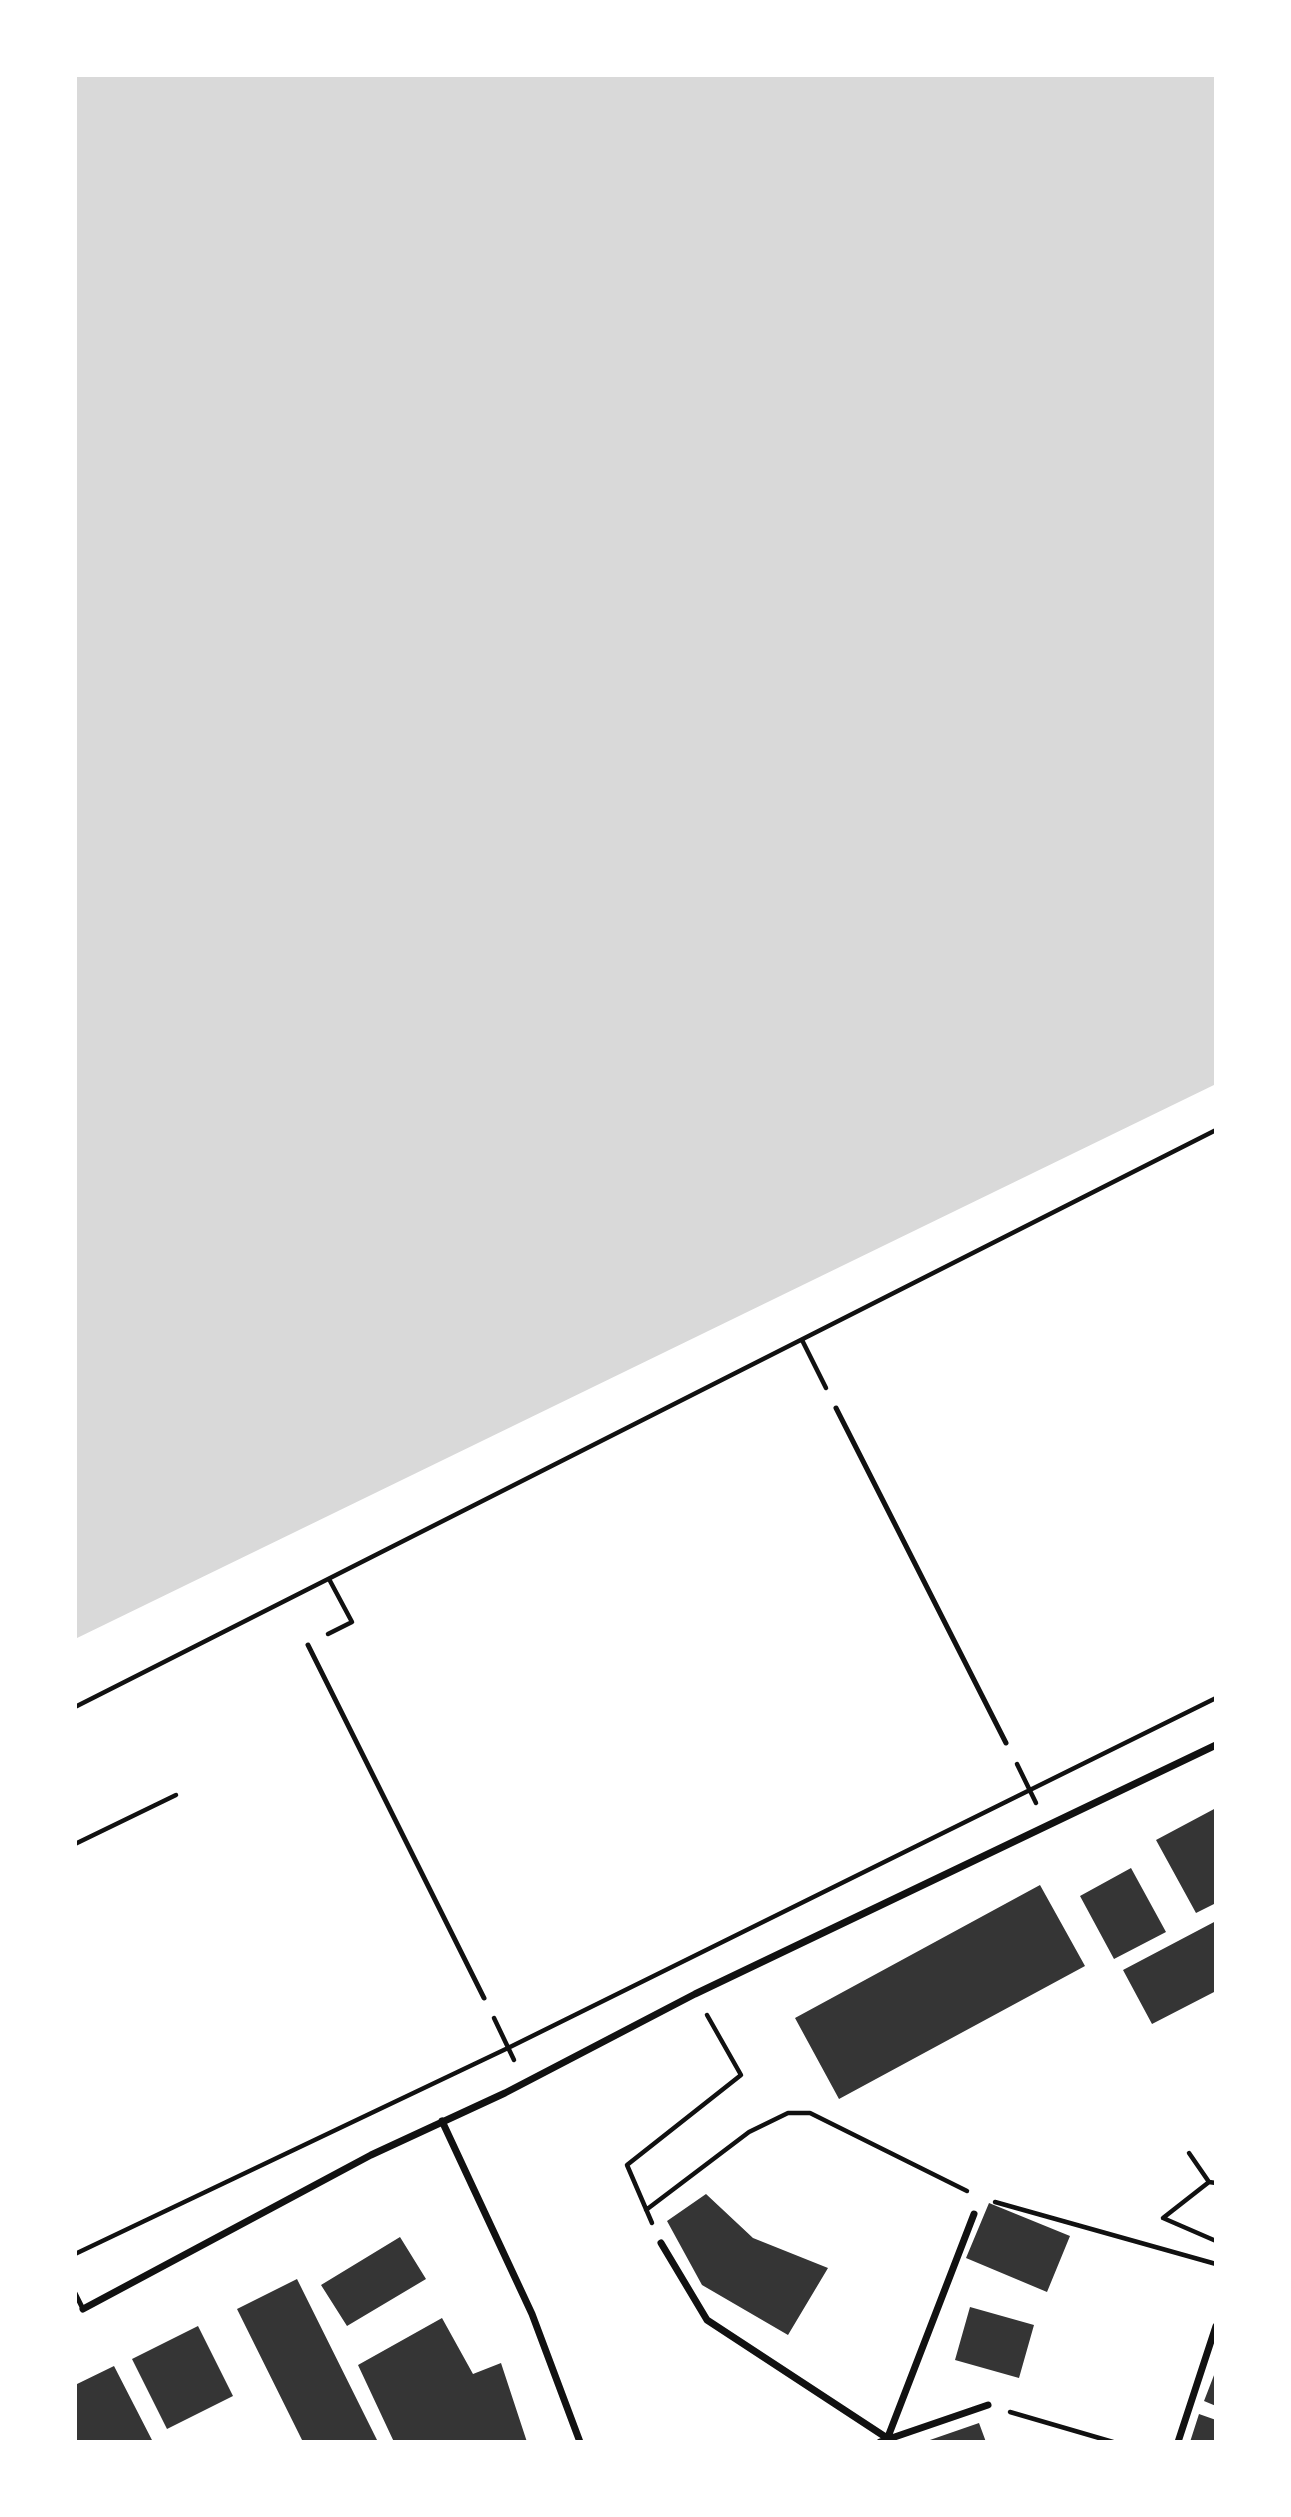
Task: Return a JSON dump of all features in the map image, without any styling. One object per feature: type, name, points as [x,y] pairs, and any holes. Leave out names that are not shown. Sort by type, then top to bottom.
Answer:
[{"type":"street","points":[[83,2309],[266,2209],[442,2121],[526,2083],[695,1994],[1216,1745]]},
{"type":"street","points":[[442,2121],[532,2314],[580,2442]]},
{"type":"street","points":[[884,2440],[974,2214]]},
{"type":"street","points":[[661,2243],[707,2320],[884,2440]]},
{"type":"street","points":[[1178,2442],[1216,2326]]},
{"type":"street","points":[[884,2440],[988,2405]]},
{"type":"lane","points":[[836,1408],[1006,1743]]},
{"type":"lane","points":[[308,1644],[484,1998]]},
{"type":"lane","points":[[75,2293],[83,2309]]},
{"type":"path","points":[[75,1707],[1216,1130]]},
{"type":"path","points":[[802,1339],[836,1408]]},
{"type":"path","points":[[308,1644],[352,1622],[329,1579]]},
{"type":"path","points":[[75,2254],[508,2048],[1216,1698]]},
{"type":"path","points":[[1013,1758],[1048,1825]]},
{"type":"path","points":[[75,1844],[176,1795]]},
{"type":"path","points":[[695,1994],[741,2075],[627,2165],[646,2210],[749,2132],[788,2113],[810,2113],[968,2192]]},
{"type":"path","points":[[491,2013],[526,2083]]},
{"type":"path","points":[[1189,2153],[1209,2182]]},
{"type":"path","points":[[1216,2183],[1209,2182],[1163,2218],[1216,2241]]},
{"type":"path","points":[[994,2201],[1216,2264]]},
{"type":"path","points":[[988,2405],[1114,2442]]},
{"type":"shaded area","points":[[75,75],[1216,75],[1216,1084],[75,1639]]},
{"type":"building","points":[[1216,1808],[1216,1903],[1196,1913],[1156,1840]]},
{"type":"building","points":[[1131,1868],[1166,1932],[1114,1959],[1080,1896]]},
{"type":"building","points":[[1040,1885],[1085,1966],[839,2099],[795,2018]]},
{"type":"building","points":[[1216,1921],[1216,1991],[1152,2024],[1123,1970]]},
{"type":"building","points":[[706,2194],[753,2238],[828,2268],[788,2335],[702,2285],[667,2221]]},
{"type":"building","points":[[989,2203],[1070,2236],[1047,2292],[966,2258]]},
{"type":"building","points":[[400,2237],[426,2279],[347,2326],[321,2285]]},
{"type":"building","points":[[297,2279],[378,2442],[303,2442],[237,2309]]},
{"type":"building","points":[[970,2307],[1034,2325],[1019,2378],[955,2360]]},
{"type":"building","points":[[442,2318],[473,2374],[501,2363],[527,2442],[394,2442],[358,2365]]},
{"type":"building","points":[[198,2326],[233,2396],[167,2429],[132,2359]]},
{"type":"building","points":[[114,2366],[153,2442],[75,2442],[75,2385]]},
{"type":"building","points":[[1216,2370],[1216,2406],[1204,2401]]},
{"type":"building","points":[[1199,2414],[1216,2420],[1216,2442],[1190,2442]]},
{"type":"building","points":[[979,2423],[986,2442],[927,2442],[927,2441]]}]
